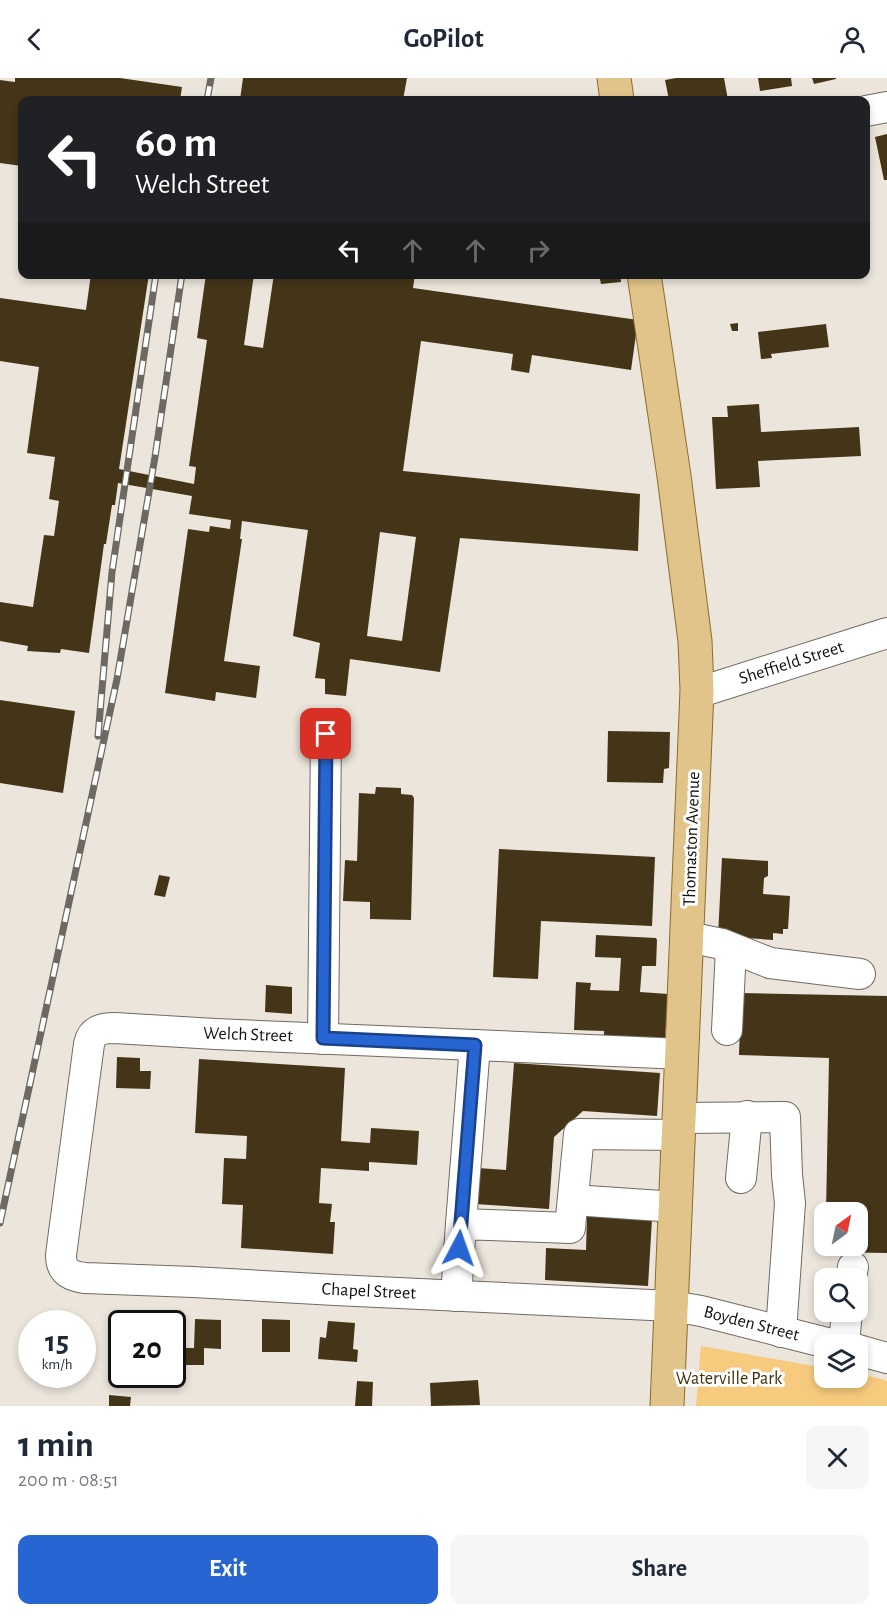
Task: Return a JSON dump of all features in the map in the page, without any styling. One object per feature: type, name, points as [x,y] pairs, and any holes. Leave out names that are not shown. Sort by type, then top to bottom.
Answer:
[{"type":"main road","points":[[614,78],[616,96]]},
{"type":"main road","name":"Thomaston Avenue","points":[[645,279],[675,476],[694,632],[698,693],[667,1406]]},
{"type":"street","points":[[870,110],[887,107]]},
{"type":"street","name":"Sheffield Street","points":[[698,693],[887,633]]},
{"type":"street","points":[[323,1038],[326,734]]},
{"type":"street","points":[[688,937],[722,944],[770,963],[860,974]]},
{"type":"street","points":[[727,1030],[731,948]]},
{"type":"street","name":"Welch Street","points":[[66,1272],[61,1262],[62,1243],[89,1044],[95,1032],[115,1028],[683,1054]]},
{"type":"street","points":[[456,1296],[475,1045]]},
{"type":"street","points":[[461,1224],[570,1228],[579,1134],[679,1126],[747,1116],[785,1117],[790,1203],[781,1332]]},
{"type":"street","points":[[741,1178],[747,1116]]},
{"type":"street","points":[[573,1200],[676,1207]]},
{"type":"street","name":"Chapel Street","points":[[66,1272],[85,1278],[672,1306]]},
{"type":"street","name":"Boyden Street","points":[[672,1306],[701,1311],[814,1340]]},
{"type":"street","points":[[868,1353],[887,1358]]},
{"type":"green space","name":"Waterville Park","points":[[701,1346],[814,1366],[814,1388],[868,1388],[868,1376],[887,1381],[887,1406],[696,1406]]},
{"type":"building","points":[[15,78],[120,78],[182,87],[181,96],[18,96],[18,165],[0,163],[0,80],[15,82]]},
{"type":"building","points":[[243,78],[407,78],[404,96],[241,96]]},
{"type":"building","points":[[724,78],[727,96],[668,96],[665,80]]},
{"type":"building","points":[[758,78],[791,78],[792,86],[760,91]]},
{"type":"building","points":[[812,78],[836,78],[836,79],[814,84]]},
{"type":"building","points":[[887,134],[887,180],[884,180],[875,137]]},
{"type":"building","points":[[90,279],[148,279],[119,469],[194,484],[196,467],[189,466],[207,340],[197,338],[205,279],[253,279],[244,345],[263,348],[273,279],[414,279],[413,288],[638,320],[631,370],[532,355],[529,373],[511,370],[513,354],[421,341],[403,471],[640,494],[638,551],[460,538],[440,672],[350,659],[346,696],[325,694],[325,679],[315,678],[320,643],[293,636],[308,530],[242,521],[240,539],[242,539],[224,661],[260,666],[256,698],[216,692],[215,701],[165,693],[188,529],[209,532],[210,526],[230,529],[231,520],[189,514],[192,496],[118,483],[115,505],[112,505],[106,544],[104,544],[89,653],[61,649],[60,653],[27,651],[28,646],[0,641],[0,602],[33,607],[44,535],[54,536],[59,501],[49,499],[55,457],[27,453],[39,367],[0,361],[0,298],[86,310]],"holes":[[[380,532],[416,537],[402,641],[367,636]]]},
{"type":"building","points":[[600,279],[621,279],[621,282],[601,284]]},
{"type":"building","points":[[738,323],[738,331],[732,331],[730,324]]},
{"type":"building","points":[[826,324],[829,347],[771,354],[772,358],[761,359],[758,332]]},
{"type":"building","points":[[759,404],[761,432],[859,427],[861,456],[758,461],[760,487],[716,489],[712,417],[728,417],[727,406]]},
{"type":"building","points":[[0,700],[75,711],[63,793],[0,783]]},
{"type":"building","points":[[608,731],[670,732],[669,768],[664,769],[663,783],[607,782]]},
{"type":"building","points":[[376,787],[401,788],[401,794],[412,795],[414,798],[411,920],[370,919],[370,902],[343,901],[345,860],[357,861],[359,793],[375,794]]},
{"type":"building","points":[[499,849],[655,857],[652,926],[541,921],[538,979],[493,977]]},
{"type":"building","points":[[722,858],[768,861],[768,876],[764,878],[763,894],[790,896],[788,929],[783,929],[783,934],[773,933],[773,940],[718,936]]},
{"type":"building","points":[[159,875],[170,877],[165,897],[154,895]]},
{"type":"building","points":[[596,935],[656,938],[656,966],[642,966],[640,992],[668,994],[665,1041],[604,1037],[604,1031],[574,1030],[576,982],[591,983],[590,990],[619,991],[621,958],[595,957]]},
{"type":"building","points":[[266,985],[292,987],[292,1014],[265,1012]]},
{"type":"building","points":[[741,993],[887,996],[887,1253],[868,1253],[868,1202],[826,1202],[829,1058],[739,1055]]},
{"type":"building","points":[[117,1057],[140,1058],[140,1071],[151,1071],[150,1089],[116,1088]]},
{"type":"building","points":[[199,1059],[345,1068],[341,1141],[370,1143],[371,1128],[419,1131],[417,1165],[369,1162],[369,1171],[321,1168],[319,1203],[332,1204],[330,1222],[335,1222],[333,1254],[241,1248],[243,1205],[222,1204],[224,1158],[246,1159],[247,1136],[195,1133]]},
{"type":"building","points":[[514,1063],[660,1073],[657,1116],[583,1111],[554,1137],[549,1209],[475,1204],[478,1168],[506,1170]]},
{"type":"building","points":[[587,1215],[652,1219],[648,1286],[545,1280],[546,1248],[586,1250]]},
{"type":"building","points":[[195,1319],[221,1320],[221,1349],[204,1348],[204,1365],[186,1365],[186,1348],[194,1348]]},
{"type":"building","points":[[262,1319],[290,1320],[290,1352],[262,1352]]},
{"type":"building","points":[[328,1321],[355,1323],[353,1349],[358,1350],[357,1362],[318,1359],[320,1337],[326,1338]]},
{"type":"building","points":[[478,1380],[480,1405],[431,1406],[430,1383]]},
{"type":"building","points":[[357,1381],[373,1382],[372,1406],[355,1406]]},
{"type":"building","points":[[109,1395],[131,1397],[130,1406],[109,1406]]},
{"type":"railway","points":[[208,96],[211,78]]},
{"type":"railway","points":[[98,736],[112,572],[155,279]]},
{"type":"railway","points":[[0,1223],[117,679],[155,457],[181,279]]},
{"type":"route","points":[[326,734],[323,1038],[475,1045],[459,1248]]}]
